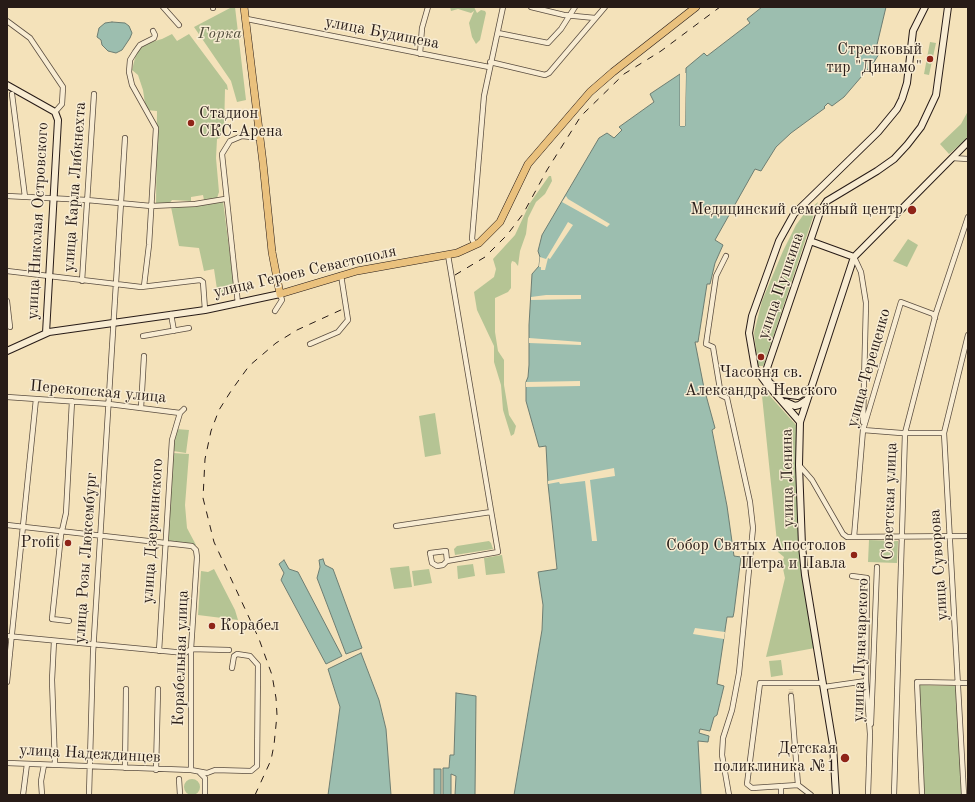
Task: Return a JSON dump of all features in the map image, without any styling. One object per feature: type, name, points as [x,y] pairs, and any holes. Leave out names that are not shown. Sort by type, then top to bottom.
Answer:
[{"type":"main road","points":[[244,7],[272,252],[280,294]]},
{"type":"main road","name":"улица Героев Севастополя","points":[[7,351],[46,333],[238,304],[280,294],[341,275],[383,265],[448,255],[476,245],[500,222],[523,174],[536,153],[590,92],[613,72],[696,7]]},
{"type":"main road","points":[[800,422],[756,372],[753,363],[749,333],[752,316],[784,231],[798,209],[878,132],[897,109],[907,83],[912,31],[925,7]]},
{"type":"main road","name":"улица Пушкина","points":[[809,389],[802,395],[795,397],[783,394],[769,382],[766,376],[766,368],[820,212],[827,201],[894,159],[908,145],[921,127],[936,95],[948,7]]},
{"type":"main road","points":[[7,85],[55,112]]},
{"type":"main road","name":"улица Николая Островского","points":[[46,333],[48,277],[59,125],[55,112]]},
{"type":"main road","name":"улица Ленина","points":[[836,795],[833,745],[805,575],[799,465],[800,422],[805,401],[854,257],[880,229],[968,142]]},
{"type":"main road","points":[[810,241],[854,257]]},
{"type":"main road","points":[[778,396],[787,403],[795,406],[799,406],[805,401]]},
{"type":"street","points":[[163,7],[178,25]]},
{"type":"street","points":[[420,54],[422,28],[428,7]]},
{"type":"street","points":[[476,245],[472,239],[484,96],[490,62],[503,7]]},
{"type":"street","points":[[531,7],[595,18]]},
{"type":"street","points":[[498,33],[548,43],[561,29],[575,7]]},
{"type":"street","points":[[490,62],[545,75],[549,73],[605,7]]},
{"type":"street","name":"улица Будищева","points":[[246,19],[489,68]]},
{"type":"street","points":[[7,21],[30,38],[63,87],[62,104],[55,112]]},
{"type":"street","points":[[144,286],[149,245],[156,128],[132,85],[129,72],[130,60],[140,45],[154,38],[156,35],[153,31]]},
{"type":"street","points":[[12,94],[25,197]]},
{"type":"street","name":"улица Карла Либкнехта","points":[[82,281],[94,94]]},
{"type":"street","points":[[238,304],[225,199],[222,154],[230,141],[242,136],[260,138]]},
{"type":"street","name":"улица Розы Люксембург","points":[[89,795],[94,645],[125,138]]},
{"type":"street","points":[[952,158],[968,159]]},
{"type":"street","points":[[7,196],[87,200],[151,206],[195,204],[225,199]]},
{"type":"street","name":"Советская улица","points":[[894,795],[905,433],[935,319],[968,217]]},
{"type":"street","points":[[447,561],[498,552],[448,255]]},
{"type":"street","points":[[726,256],[716,276],[706,344],[713,346],[721,395],[727,398],[750,502],[753,528],[739,673],[732,710],[723,738],[722,755],[729,795]]},
{"type":"street","points":[[854,257],[861,272],[866,303],[863,430],[905,433],[944,433]]},
{"type":"street","points":[[7,271],[116,285],[148,287],[202,281],[205,310]]},
{"type":"street","points":[[310,344],[338,332],[348,320],[341,275]]},
{"type":"street","points":[[275,311],[282,300],[280,294]]},
{"type":"street","points":[[7,301],[10,326]]},
{"type":"street","name":"улица Терещенко","points":[[854,537],[863,430],[901,302],[933,314],[935,319]]},
{"type":"street","points":[[171,314],[174,331]]},
{"type":"street","points":[[143,336],[189,328]]},
{"type":"street","name":"улица Суворова","points":[[964,795],[944,433],[968,335]]},
{"type":"street","points":[[141,408],[144,356]]},
{"type":"street","name":"Перекопская улица","points":[[7,397],[109,404],[180,413],[184,409]]},
{"type":"street","points":[[7,682],[9,637],[23,527],[36,399]]},
{"type":"street","points":[[70,621],[52,618],[62,532],[66,513],[72,401]]},
{"type":"street","name":"улица Дзержинского","points":[[159,651],[172,440],[180,413]]},
{"type":"street","points":[[799,465],[812,480],[843,534],[847,537],[968,536]]},
{"type":"street","points":[[396,526],[491,512]]},
{"type":"street","points":[[7,525],[165,544]]},
{"type":"street","name":"Корабельная улица","points":[[165,544],[195,548],[197,557],[192,650],[189,770]]},
{"type":"street","name":"улица Луначарского","points":[[868,795],[877,567]]},
{"type":"street","name":"улица Луначарского","points":[[852,576],[867,578],[866,680],[870,734]]},
{"type":"street","points":[[866,618],[876,618]]},
{"type":"street","points":[[9,637],[185,653],[192,650],[229,650]]},
{"type":"street","points":[[54,641],[52,680],[55,765]]},
{"type":"street","name":"улица Надеждинцев","points":[[7,763],[156,770],[189,770],[200,773],[206,778],[215,770],[251,771],[257,766],[258,665],[250,656],[237,654],[234,656],[232,668]]},
{"type":"street","points":[[811,795],[798,785],[752,788],[747,784],[760,684],[791,686],[823,685],[866,680]]},
{"type":"street","points":[[898,682],[904,682]]},
{"type":"street","points":[[922,795],[917,682],[968,683]]},
{"type":"street","points":[[125,768],[126,689]]},
{"type":"street","points":[[156,770],[158,690]]},
{"type":"street","points":[[792,696],[798,785]]},
{"type":"street","points":[[23,795],[27,764]]},
{"type":"street","points":[[42,795],[41,781],[44,765]]},
{"type":"street","name":"улица Надеждинцев","points":[[171,770],[179,780],[189,770]]},
{"type":"street","points":[[205,795],[206,778]]},
{"type":"street","points":[[179,780],[180,795]]},
{"type":"street","points":[[781,786],[781,795]]},
{"type":"green space","name":"Горка","points":[[232,7],[235,7],[246,100],[237,102],[231,81],[194,27]]},
{"type":"green space","points":[[450,7],[474,7],[477,13],[481,10],[485,11],[486,13],[480,40],[476,44],[472,37],[469,23],[474,11],[471,13],[458,9],[451,11]]},
{"type":"green space","name":"Стадион СКС-Арена","points":[[172,34],[177,41],[189,34],[227,85],[228,90],[225,89],[224,132],[220,132],[220,138],[217,139],[216,158],[219,192],[217,198],[204,200],[203,195],[191,197],[191,201],[172,200],[169,204],[156,204],[157,111],[146,110],[143,90],[138,75],[132,70],[136,54],[141,45],[162,39]]},
{"type":"green space","name":"Стрелковый тир \"Динамо\"","points":[[930,42],[936,43],[929,75],[924,74]]},
{"type":"green space","points":[[968,111],[968,138],[949,154],[940,144],[961,124]]},
{"type":"green space","points":[[549,176],[551,176],[552,181],[545,194],[536,202],[528,218],[526,234],[520,251],[518,266],[512,261],[511,288],[508,292],[495,298],[495,332],[498,351],[504,360],[504,385],[509,415],[516,426],[514,434],[511,436],[503,410],[501,385],[494,362],[494,346],[477,310],[474,292],[494,277],[496,269],[493,259],[515,235],[530,203]]},
{"type":"green space","points":[[223,201],[235,294],[218,296],[214,269],[204,271],[199,248],[179,246],[171,207]]},
{"type":"green space","points":[[818,202],[764,364],[763,366],[758,366],[754,333],[762,301],[783,251],[796,225],[804,214]]},
{"type":"green space","points":[[908,239],[918,245],[907,267],[893,261]]},
{"type":"green space","points":[[761,386],[796,425],[797,490],[802,577],[815,648],[766,657],[785,578],[782,564],[784,557],[778,552]]},
{"type":"green space","points":[[435,413],[441,454],[425,457],[419,416]]},
{"type":"green space","points":[[176,429],[189,430],[186,453],[173,451]]},
{"type":"green space","points":[[173,453],[189,454],[185,505],[187,528],[196,545],[166,543]]},
{"type":"green space","points":[[869,540],[898,541],[897,563],[868,562]]},
{"type":"green space","points":[[489,541],[493,549],[455,555],[454,549],[457,546]]},
{"type":"green space","points":[[502,555],[505,573],[486,575],[484,558]]},
{"type":"green space","points":[[473,564],[475,576],[458,579],[457,566]]},
{"type":"green space","points":[[409,566],[412,587],[394,589],[390,568]]},
{"type":"green space","points":[[214,569],[235,610],[238,620],[198,615],[201,571],[208,572]]},
{"type":"green space","points":[[429,569],[432,583],[414,586],[412,571]]},
{"type":"green space","points":[[781,660],[783,675],[771,677],[769,661]]},
{"type":"green space","points":[[918,685],[956,686],[962,795],[923,795]]},
{"type":"green space","points":[[192,779],[198,781],[200,787],[198,793],[192,795],[186,793],[184,787],[186,781]]},
{"type":"shaded area","points":[[762,7],[886,7],[875,53],[879,54],[874,62],[844,97],[832,106],[828,103],[824,107],[825,108],[791,133],[776,147],[761,171],[755,169],[715,240],[723,245],[715,263],[710,284],[707,284],[698,342],[695,342],[704,388],[715,428],[712,430],[727,506],[734,556],[741,557],[734,612],[733,617],[727,617],[717,684],[724,686],[717,715],[714,717],[710,731],[700,729],[699,733],[709,736],[708,742],[698,741],[701,795],[514,795],[542,630],[543,605],[538,572],[557,569],[548,484],[546,446],[539,447],[526,401],[526,382],[529,365],[529,325],[532,274],[539,266],[540,257],[538,251],[542,235],[599,138],[607,133],[614,138],[622,130],[619,127],[654,102],[650,94],[680,74],[680,126],[685,126],[686,68],[704,53],[707,56],[750,23],[747,19]]},
{"type":"shaded area","points":[[105,23],[125,23],[129,26],[132,33],[122,50],[116,53],[108,51],[102,45],[101,40],[97,37],[99,28]]},
{"type":"shaded area","points":[[323,559],[325,565],[333,569],[362,648],[346,654],[317,578],[320,567],[319,560]]},
{"type":"shaded area","points":[[284,560],[289,569],[298,572],[342,656],[326,664],[281,580],[284,573],[279,564]]},
{"type":"shaded area","points":[[361,653],[379,700],[386,729],[391,795],[328,795],[340,707],[328,669]]},
{"type":"shaded area","points":[[456,693],[476,696],[475,795],[455,795],[456,776],[451,774],[451,795],[443,795],[443,768],[449,768],[450,755],[454,755]]},
{"type":"shaded area","points":[[434,769],[441,769],[441,795],[434,795]]},
{"type":"pier","points":[[684,73],[686,73],[685,126],[680,126],[680,74],[682,74],[683,124]]},
{"type":"pier","points":[[566,196],[568,199],[610,224],[607,227],[562,202]]},
{"type":"pier","points":[[568,222],[573,225],[550,259],[548,258],[545,270],[541,270],[541,267],[539,267],[540,257],[546,259]]},
{"type":"pier","points":[[546,295],[581,295],[581,299],[531,300],[531,297]]},
{"type":"pier","points":[[529,338],[581,342],[581,345],[529,343]]},
{"type":"pier","points":[[580,381],[580,386],[526,387],[526,382]]},
{"type":"pier","points":[[614,468],[615,476],[590,480],[597,541],[592,541],[585,481],[548,484],[548,481]]},
{"type":"pier","points":[[695,628],[725,632],[724,639],[693,634]]},
{"type":"tunnel","points":[[791,689],[791,696]]},
{"type":"railway","points":[[455,275],[485,257],[507,235],[523,214],[547,170],[581,116],[624,74],[661,51],[720,7]]},
{"type":"railway","points":[[255,795],[271,760],[277,715],[276,698],[272,675],[259,639],[214,542],[203,498],[205,459],[211,431],[219,410],[249,366],[276,343],[297,330],[343,309]]},
{"type":"place","name":"Стрелковый тир \"Динамо\"","points":[[930,59]]},
{"type":"place","name":"Стадион СКС-Арена","points":[[191,123]]},
{"type":"place","name":"Медицинский семейный центр","points":[[912,210]]},
{"type":"place","name":"Часовня св. Александра Невского","points":[[761,357]]},
{"type":"place","name":"Profit","points":[[68,543]]},
{"type":"place","name":"Собор Святых Апостолов Петра и Павла","points":[[854,555]]},
{"type":"place","name":"Корабел","points":[[212,626]]},
{"type":"place","name":"Детская поликлиника №1","points":[[845,758]]}]
